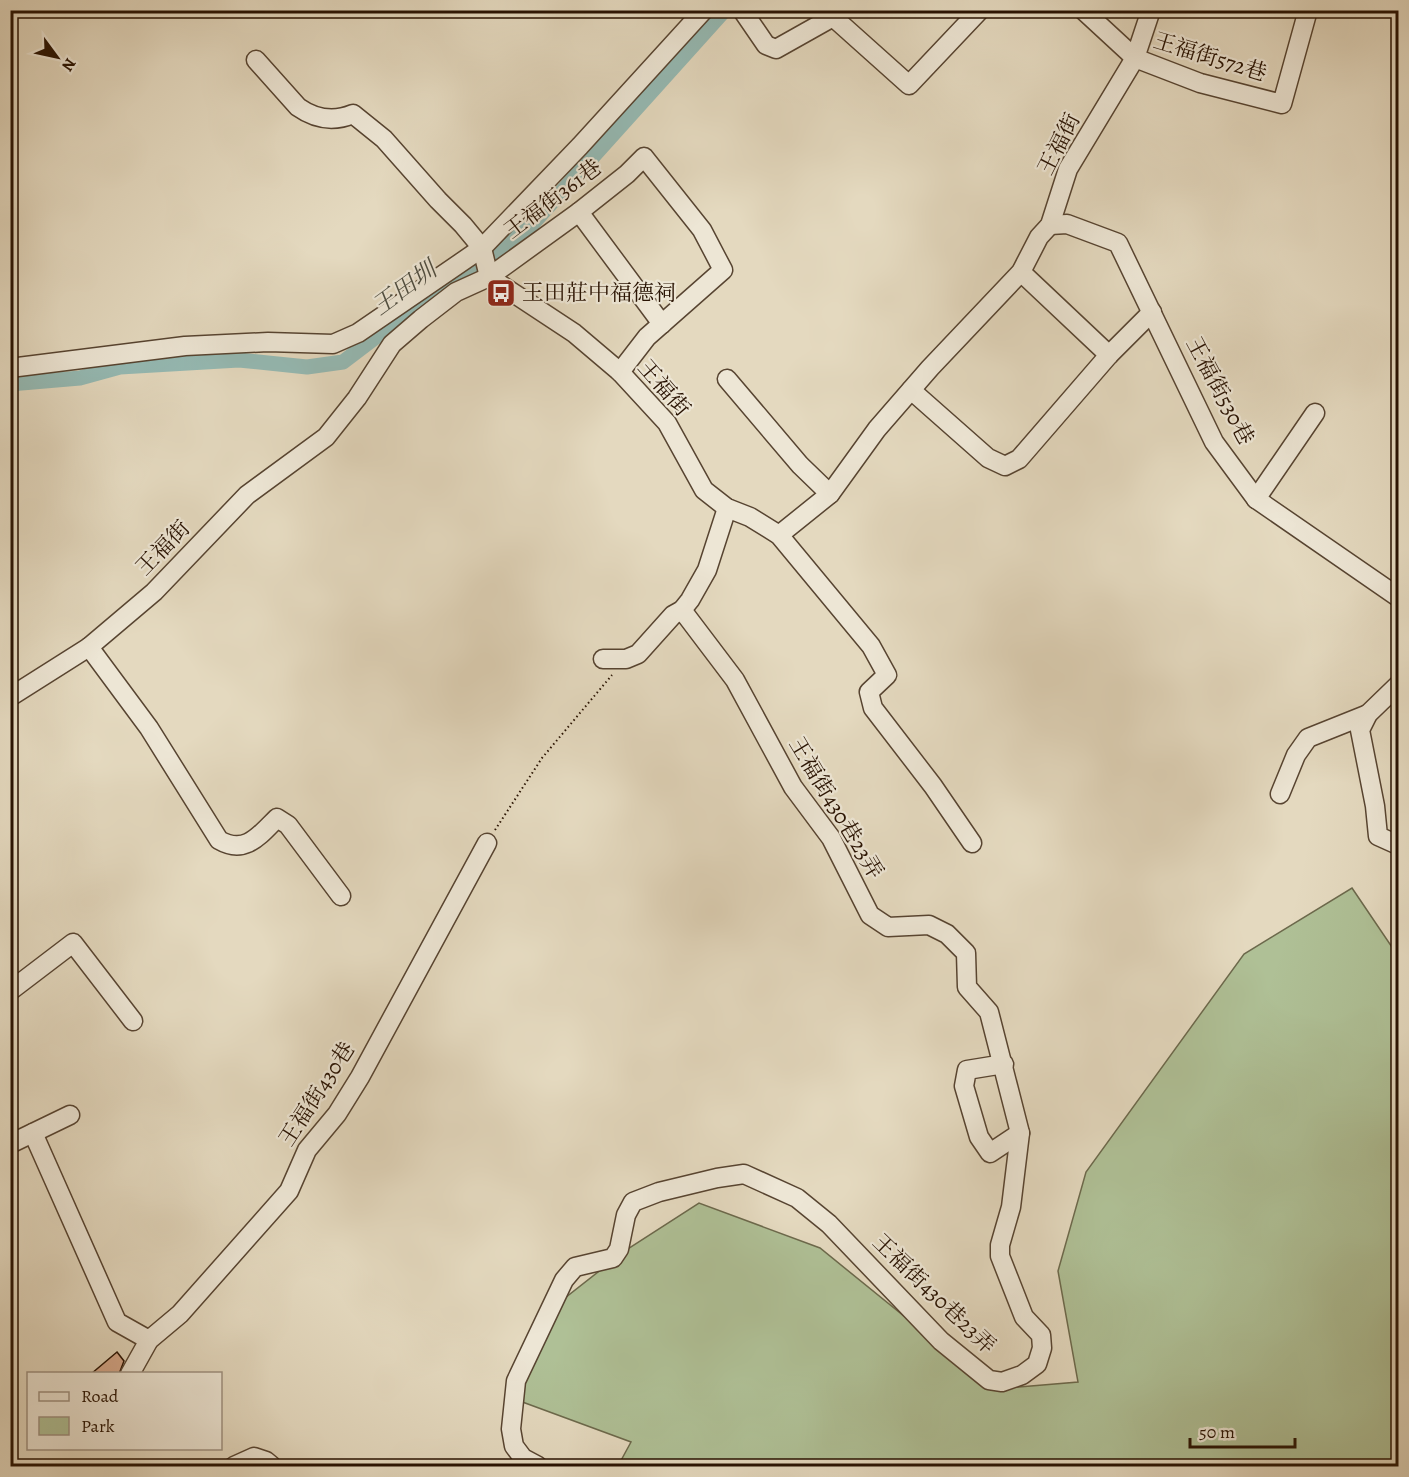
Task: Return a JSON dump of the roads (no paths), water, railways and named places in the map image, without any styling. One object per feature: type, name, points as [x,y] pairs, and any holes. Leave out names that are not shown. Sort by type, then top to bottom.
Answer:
[{"type":"street","points":[[10,368],[185,346],[268,342],[333,344],[358,333],[482,248],[580,146],[704,10]]},
{"type":"street","points":[[742,10],[766,45],[776,49],[833,17],[909,85],[980,10]]},
{"type":"street","points":[[1083,10],[1135,58]]},
{"type":"street","name":"王福街","points":[[10,697],[89,646],[154,592],[247,495],[326,437],[357,398],[392,344],[456,292],[489,278],[574,333],[620,372],[667,423],[704,490],[727,508],[750,517],[779,535],[830,494],[878,429],[911,390],[1021,272],[1040,237],[1050,225],[1068,169],[1135,58],[1151,10]]},
{"type":"street","name":"王福街572巷","points":[[1135,58],[1200,83],[1282,104],[1308,10]]},
{"type":"street","points":[[256,60],[306,113],[316,118],[341,119],[353,114],[384,139],[482,248],[489,278]]},
{"type":"street","name":"王福街361巷","points":[[489,278],[579,212],[627,174],[644,157],[702,230],[723,270],[662,324]]},
{"type":"street","points":[[579,212],[662,324],[646,337],[620,372]]},
{"type":"street","name":"王福街530巷","points":[[1050,225],[1067,224],[1118,243],[1214,442],[1256,500],[1398,597]]},
{"type":"street","points":[[1021,272],[1109,355]]},
{"type":"street","points":[[911,390],[988,458],[1005,466],[1019,459],[1109,355],[1152,312]]},
{"type":"street","points":[[727,379],[800,465],[830,494]]},
{"type":"street","points":[[1256,500],[1315,413]]},
{"type":"street","points":[[603,659],[626,659],[638,654],[673,615],[682,610],[707,570],[727,508]]},
{"type":"street","points":[[779,535],[871,646],[887,675],[869,692],[873,708],[933,786],[972,843]]},
{"type":"street","name":"王福街430巷23弄","points":[[538,1467],[523,1458],[514,1446],[511,1429],[516,1381],[564,1280],[575,1268],[613,1258],[619,1249],[626,1215],[633,1202],[659,1192],[717,1178],[744,1174],[797,1198],[829,1224],[941,1341],[989,1380],[1002,1382],[1022,1375],[1037,1364],[1042,1348],[1041,1335],[1024,1317],[1000,1256],[1000,1245],[1011,1207],[1020,1133],[990,1012],[967,987],[966,953],[947,934],[929,925],[888,927],[870,915],[831,838],[793,788],[735,680],[682,610]]},
{"type":"street","points":[[89,646],[149,729],[219,840],[230,847],[238,847],[255,839],[277,818],[288,825],[341,896]]},
{"type":"street","points":[[1398,685],[1368,714],[1360,730],[1375,806],[1378,836],[1398,845]]},
{"type":"street","points":[[1280,794],[1296,755],[1308,738],[1368,714]]},
{"type":"street","name":"王福街430巷","points":[[131,1372],[149,1340],[180,1314],[289,1191],[307,1150],[337,1114],[360,1077],[487,843]]},
{"type":"street","points":[[10,991],[73,943],[133,1021]]},
{"type":"street","points":[[1004,1064],[967,1070],[964,1086],[979,1137],[990,1153],[1020,1133]]},
{"type":"street","points":[[10,1144],[70,1115]]},
{"type":"street","points":[[33,1133],[117,1322],[149,1340]]},
{"type":"street","points":[[234,1467],[254,1457],[266,1461],[272,1467]]},
{"type":"waterway","name":"王田圳","points":[[10,384],[80,378],[120,367],[239,360],[307,367],[343,362],[422,302],[528,229],[725,10]]},
{"type":"place","name":"王田莊中福德祠","points":[[501,293]]}]
